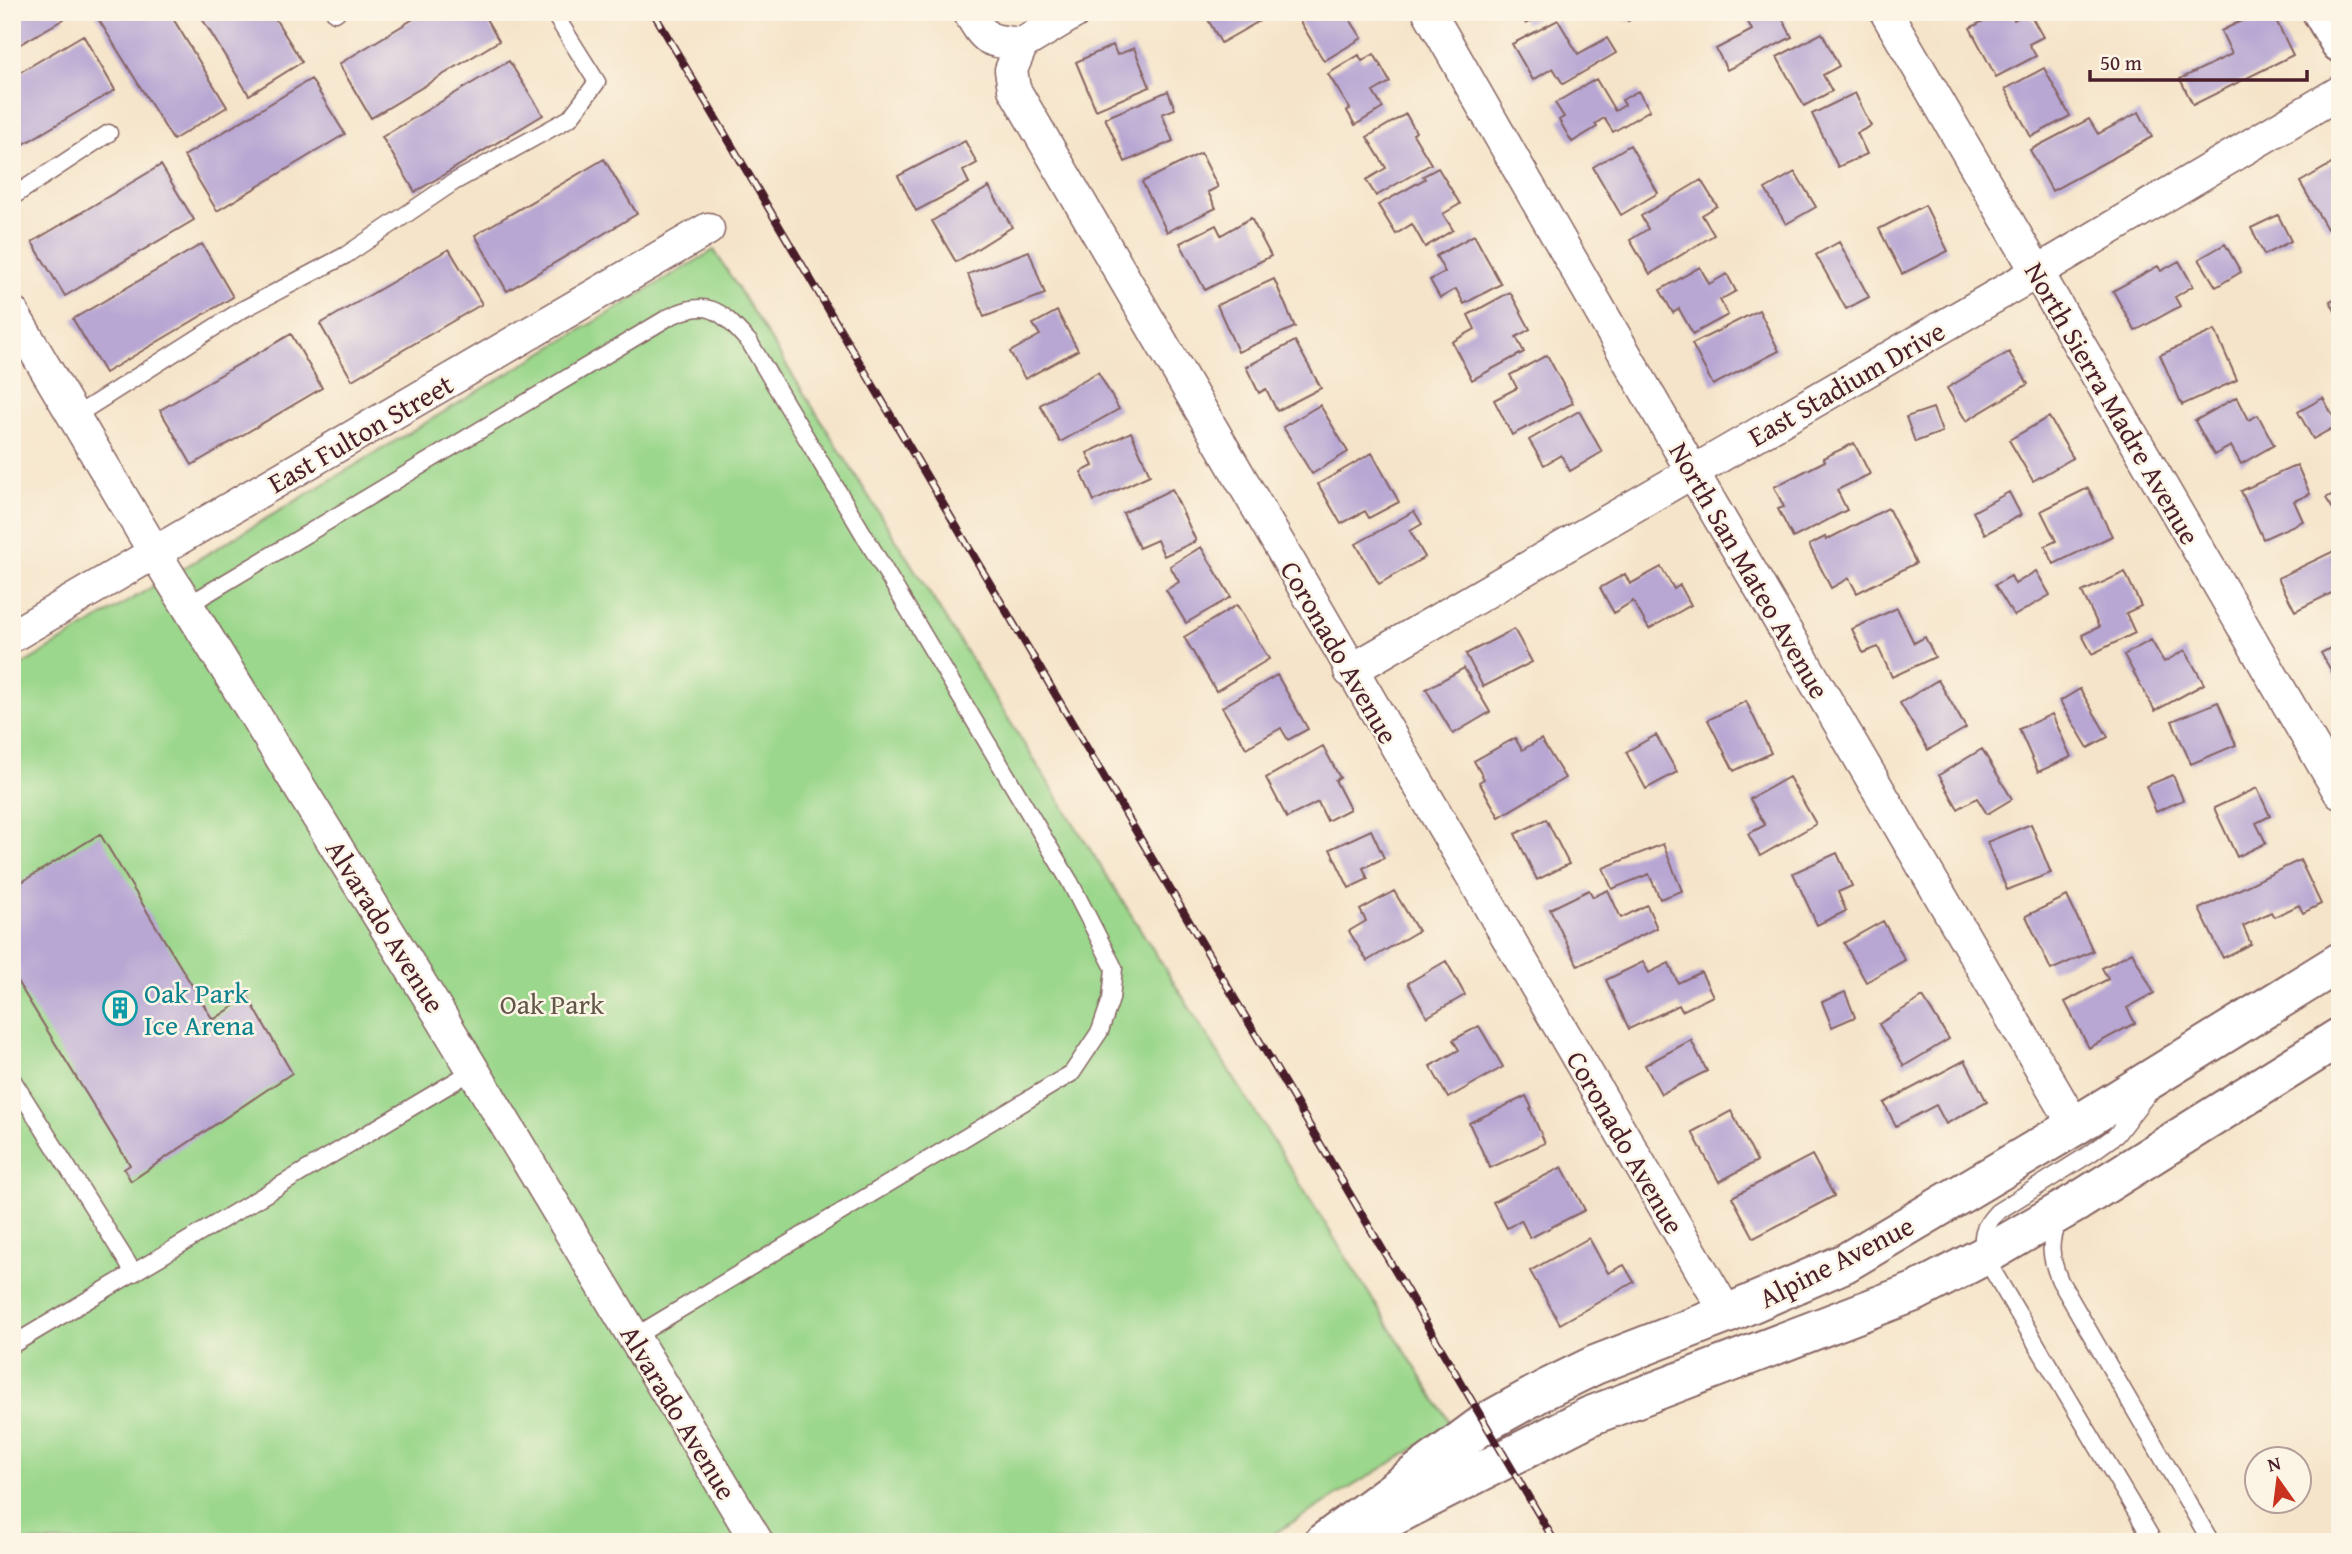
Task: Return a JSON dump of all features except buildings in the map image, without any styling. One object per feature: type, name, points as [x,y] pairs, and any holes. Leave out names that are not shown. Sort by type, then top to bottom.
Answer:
[{"type":"street","points":[[969,12],[983,36],[991,40],[1022,44],[1075,12]]},
{"type":"street","name":"North San Mateo Avenue","points":[[1429,12],[1692,471],[2075,1126]]},
{"type":"street","name":"North Sierra Madre Avenue","points":[[1886,12],[2340,793]]},
{"type":"street","points":[[2322,12],[2340,44]]},
{"type":"street","name":"Coronado Avenue","points":[[1022,44],[1011,70],[1014,89],[1350,671],[1727,1314]]},
{"type":"street","name":"East Stadium Drive","points":[[1350,671],[2038,272],[2340,92]]},
{"type":"street","name":"East Fulton Street","points":[[12,636],[708,229]]},
{"type":"street","name":"Alvarado Avenue","points":[[12,312],[155,553],[474,1070],[757,1542]]},
{"type":"street","name":"Alpine Avenue","points":[[1324,1542],[1485,1423],[1527,1399],[1595,1364],[1727,1314],[1845,1263],[2166,1071],[2340,962]]},
{"type":"street","name":"Alpine Avenue","points":[[1343,1542],[1590,1416],[1917,1291],[2077,1202],[2340,1037]]},
{"type":"lane","points":[[75,416],[240,311],[346,255],[454,182],[570,118],[597,82],[553,12]]},
{"type":"lane","points":[[12,197],[109,133]]},
{"type":"lane","points":[[188,606],[669,317],[685,310],[703,307],[723,313],[750,343],[1070,882],[1114,968],[1111,999],[1100,1031],[1072,1073],[634,1337]]},
{"type":"lane","points":[[12,1345],[474,1070]]},
{"type":"lane","points":[[2154,1542],[1984,1256],[1982,1240],[1985,1224],[1997,1212],[2116,1135],[2166,1071]]},
{"type":"lane","points":[[12,1079],[134,1273]]},
{"type":"lane","points":[[2077,1202],[2057,1224],[2050,1250],[2053,1264],[2060,1281],[2211,1542]]},
{"type":"green space","name":"Oak Park","points":[[714,250],[1452,1426],[1260,1542],[12,1542],[12,671]]},
{"type":"railway","points":[[653,12],[1555,1542]]},
{"type":"place","name":"Oak Park Ice Arena","points":[[120,1008]]}]
